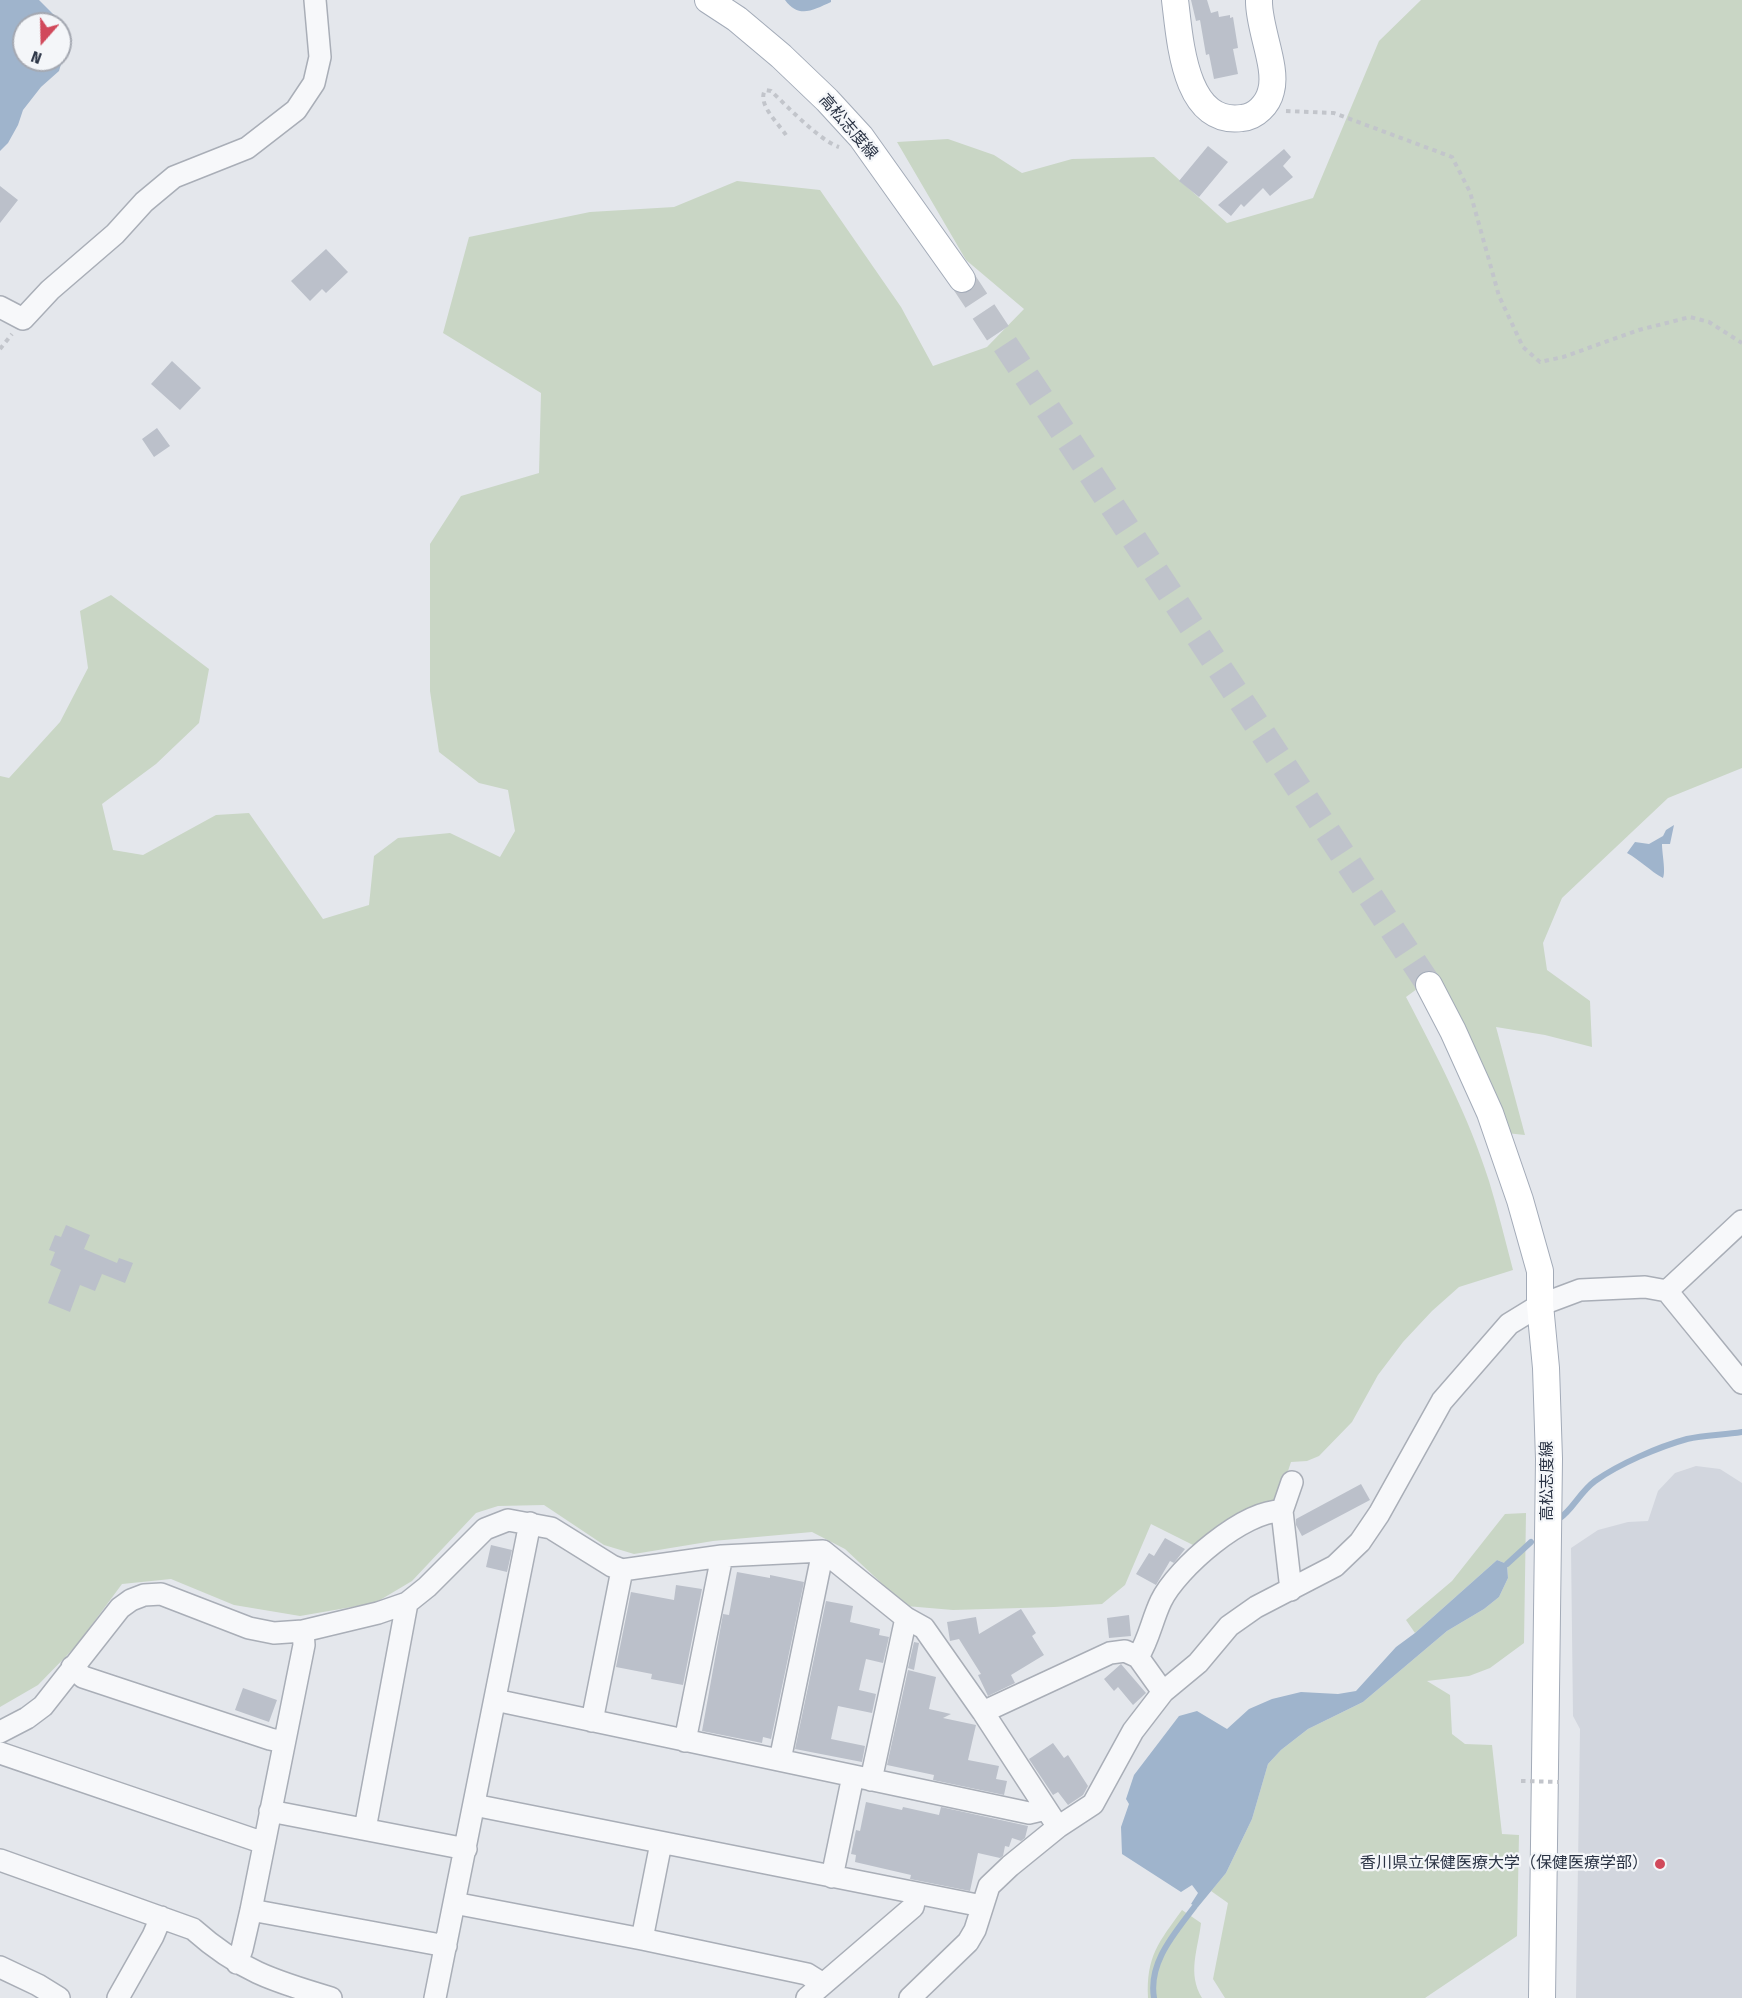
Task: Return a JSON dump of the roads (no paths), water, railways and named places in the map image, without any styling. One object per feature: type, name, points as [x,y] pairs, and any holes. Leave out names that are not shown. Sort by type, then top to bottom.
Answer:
[{"type":"main road","name":"高松志度線","points":[[708,0],[737,19],[781,56],[827,100],[861,137],[962,279]]},
{"type":"main road","points":[[1174,0],[1187,77],[1200,101],[1230,119],[1245,118],[1261,110],[1271,91],[1272,73],[1259,0]]},
{"type":"main road","name":"高松志度線","points":[[1429,985],[1453,1031],[1490,1113],[1520,1200],[1540,1271],[1549,1459],[1542,1998]]},
{"type":"street","points":[[0,307],[23,319],[50,290],[115,234],[144,202],[174,177],[247,148],[296,110],[314,82],[320,57],[315,0]]},
{"type":"street","points":[[1666,1291],[1742,1221]]},
{"type":"street","points":[[910,1998],[968,1942],[975,1930],[989,1886],[1058,1827],[1093,1804],[1133,1731],[1163,1692],[1198,1663],[1229,1626],[1256,1607],[1335,1566],[1360,1542],[1379,1514],[1442,1401],[1509,1324],[1540,1305],[1580,1290],[1645,1287],[1666,1291],[1742,1383]]},
{"type":"street","points":[[1292,1482],[1282,1511],[1292,1590]]},
{"type":"street","points":[[1138,1657],[1161,1601],[1171,1584],[1203,1553],[1239,1524],[1274,1511],[1282,1511]]},
{"type":"street","points":[[0,1732],[27,1718],[43,1706],[120,1608],[131,1600],[144,1595],[161,1594],[249,1628],[274,1634],[303,1631],[378,1614],[407,1603],[427,1587],[485,1529],[508,1520],[551,1528],[622,1570],[722,1556],[823,1551],[906,1618],[924,1628],[983,1712],[1058,1827]]},
{"type":"street","points":[[435,1998],[530,1523]]},
{"type":"street","points":[[780,1761],[823,1551]]},
{"type":"street","points":[[685,1741],[722,1556]]},
{"type":"street","points":[[592,1721],[622,1570]]},
{"type":"street","points":[[365,1830],[407,1603]]},
{"type":"street","points":[[832,1877],[906,1618]]},
{"type":"street","points":[[237,1963],[251,1910],[304,1645],[303,1631]]},
{"type":"street","points":[[983,1712],[1110,1653],[1125,1651],[1138,1657],[1163,1692]]},
{"type":"street","points":[[72,1668],[83,1677],[284,1742]]},
{"type":"street","points":[[495,1700],[1029,1813],[1046,1809]]},
{"type":"street","points":[[0,1753],[264,1843]]},
{"type":"street","points":[[474,1805],[982,1906]]},
{"type":"street","points":[[270,1811],[466,1849]]},
{"type":"street","points":[[642,1939],[661,1843]]},
{"type":"street","points":[[0,1860],[193,1929],[213,1946],[253,1972],[331,1998]]},
{"type":"street","points":[[454,1904],[642,1939],[807,1974],[815,1991],[913,1907],[916,1894]]},
{"type":"street","points":[[251,1910],[446,1946]]},
{"type":"street","points":[[118,1998],[153,1936],[161,1917]]},
{"type":"street","points":[[0,1967],[34,1991],[59,1998]]},
{"type":"water","points":[[0,0],[39,0],[51,12],[12,12],[12,72],[58,72],[41,87],[23,110],[8,143],[0,151]]},
{"type":"water","points":[[785,0],[831,0],[831,2],[812,10],[801,11],[790,6]]},
{"type":"water","points":[[1674,825],[1670,844],[1662,844],[1663,878],[1627,853],[1635,842],[1649,844],[1663,836],[1666,830]]},
{"type":"water","points":[[1497,1560],[1507,1564],[1508,1578],[1499,1597],[1484,1609],[1447,1631],[1363,1702],[1308,1729],[1281,1750],[1268,1764],[1252,1819],[1226,1873],[1198,1907],[1191,1904],[1198,1893],[1192,1885],[1181,1892],[1122,1854],[1121,1827],[1129,1804],[1126,1799],[1134,1775],[1179,1716],[1197,1711],[1227,1729],[1249,1709],[1272,1699],[1301,1692],[1338,1694],[1356,1691],[1396,1647]]},
{"type":"waterway","points":[[1560,1518],[1590,1485],[1627,1462],[1687,1439],[1742,1432]]},
{"type":"waterway","points":[[1507,1564],[1531,1542]]},
{"type":"waterway","points":[[1154,1998],[1153,1985],[1159,1960],[1172,1937],[1195,1906]]},
{"type":"tunnel","points":[[962,279],[1429,985]]},
{"type":"place","name":"香川県立保健医療大学（保健医療学部）","points":[[1660,1864]]}]
